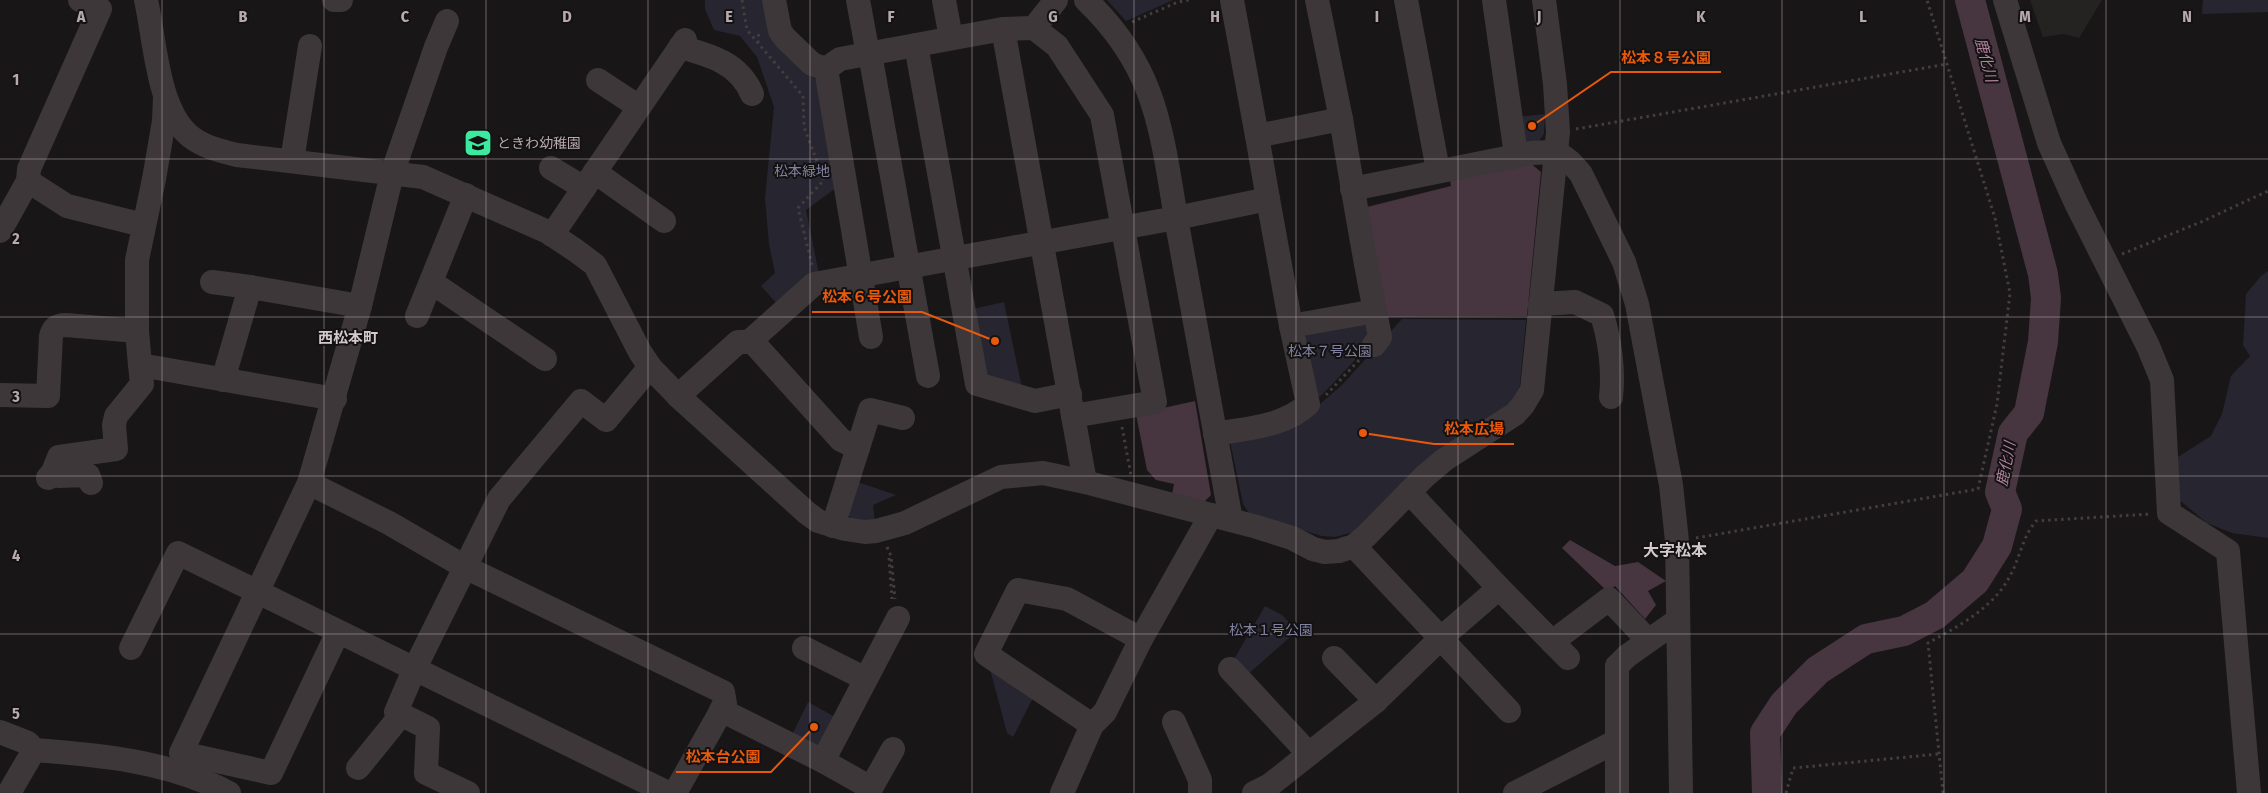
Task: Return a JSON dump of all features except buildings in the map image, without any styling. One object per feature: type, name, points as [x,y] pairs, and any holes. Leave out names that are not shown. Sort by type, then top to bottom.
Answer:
[{"type":"street","points":[[0,231],[28,181],[29,169],[100,9],[80,0]]},
{"type":"street","points":[[146,0],[165,92],[172,114],[189,136],[198,142],[237,155],[423,178],[552,235],[595,265],[627,331],[650,367],[678,396],[818,521],[865,532],[879,530],[906,523],[1001,476],[1043,473],[1085,482],[1221,518],[1292,538],[1313,550],[1325,552],[1339,551],[1354,546],[1444,460],[1506,422],[1523,406],[1532,390],[1556,142],[1555,84],[1544,0]]},
{"type":"street","points":[[334,0],[340,0]]},
{"type":"street","points":[[774,0],[780,31],[785,38],[812,64],[826,69]]},
{"type":"street","points":[[858,0],[928,376]]},
{"type":"street","points":[[944,0],[951,38]]},
{"type":"street","points":[[1034,28],[1056,0]]},
{"type":"street","points":[[1062,793],[1092,725],[1105,712],[1141,639],[1221,518],[1216,434],[1161,126],[1145,81],[1129,50],[1102,15],[1086,0]]},
{"type":"street","points":[[1216,434],[1280,422],[1300,412],[1308,404],[1291,326],[1232,0]]},
{"type":"street","points":[[1317,0],[1341,119],[1353,196],[1380,337],[1374,345]]},
{"type":"street","points":[[1406,0],[1442,177]]},
{"type":"street","points":[[1494,0],[1516,155]]},
{"type":"street","points":[[2005,0],[2049,142],[2076,203],[2148,346],[2162,380],[2169,513],[2228,551],[2249,793]]},
{"type":"street","points":[[338,632],[271,774],[181,753],[309,483],[335,399],[360,306],[392,174],[436,47],[447,21]]},
{"type":"street","points":[[826,69],[840,59],[951,38],[1003,29],[1034,28],[1057,46],[1095,101],[1102,115],[1155,402],[1119,408],[1072,405],[1035,401],[978,384],[916,45]]},
{"type":"street","points":[[1003,29],[1085,482]]},
{"type":"street","points":[[552,235],[682,44],[727,63],[741,74],[752,94]]},
{"type":"street","points":[[292,161],[310,46]]},
{"type":"street","points":[[826,69],[871,338]]},
{"type":"street","points":[[600,87],[636,112]]},
{"type":"street","points":[[91,483],[88,475],[50,475],[58,457],[116,449],[114,425],[116,416],[142,384],[137,331],[137,260],[164,121],[165,92]]},
{"type":"street","points":[[1257,136],[1341,119]]},
{"type":"street","points":[[1353,196],[1442,177],[1556,142]]},
{"type":"street","points":[[1556,142],[1581,174],[1624,262],[1637,304],[1663,436],[1677,541],[1681,793]]},
{"type":"street","points":[[551,168],[589,180],[664,221]]},
{"type":"street","points":[[28,181],[67,206],[143,225]]},
{"type":"street","points":[[417,316],[466,196]]},
{"type":"street","points":[[678,396],[738,342],[751,340],[816,283],[1268,200]]},
{"type":"street","points":[[212,282],[360,306]]},
{"type":"street","points":[[431,282],[545,359]]},
{"type":"street","points":[[223,380],[250,287]]},
{"type":"street","points":[[1540,304],[1575,302],[1602,315],[1607,330],[1612,382],[1611,397]]},
{"type":"street","points":[[1291,326],[1375,311]]},
{"type":"street","points":[[0,394],[48,396],[51,336],[52,330],[57,326],[66,325],[137,331]]},
{"type":"street","points":[[751,340],[842,440],[858,448]]},
{"type":"street","points":[[140,365],[335,399]]},
{"type":"street","points":[[468,793],[426,773],[428,728],[396,712],[414,670],[499,499],[581,401],[606,420],[650,367]]},
{"type":"street","points":[[833,526],[870,410],[903,418]]},
{"type":"street","points":[[309,483],[389,523],[465,567],[722,692],[725,704],[675,793]]},
{"type":"street","points":[[1409,492],[1560,650],[1609,599],[1643,635]]},
{"type":"street","points":[[1354,546],[1509,711]]},
{"type":"street","points":[[131,648],[178,553],[668,793]]},
{"type":"street","points":[[1254,793],[1270,785],[1376,701],[1440,639],[1500,588]]},
{"type":"street","points":[[1092,725],[986,654],[1018,590],[1067,599],[1141,639]]},
{"type":"street","points":[[823,761],[866,679],[895,617]]},
{"type":"street","points":[[1617,793],[1617,666],[1627,656],[1678,620]]},
{"type":"street","points":[[804,648],[866,679]]},
{"type":"street","points":[[1334,658],[1376,701]]},
{"type":"street","points":[[1230,670],[1309,754]]},
{"type":"street","points":[[721,710],[823,761],[870,790],[893,749]]},
{"type":"street","points":[[358,768],[401,715]]},
{"type":"street","points":[[1174,722],[1200,780],[1200,793]]},
{"type":"street","points":[[0,732],[28,743],[34,750],[128,759],[182,774],[229,793]]},
{"type":"street","points":[[1515,793],[1617,741]]},
{"type":"street","points":[[9,793],[34,750]]},
{"type":"path","points":[[742,0],[746,30],[758,41],[803,96],[804,127],[824,180],[798,208],[816,283]]},
{"type":"path","points":[[1125,26],[1178,2],[1189,0]]},
{"type":"path","points":[[1677,541],[1978,489],[1997,404],[2010,292],[1995,218],[1927,0]]},
{"type":"path","points":[[1556,142],[1947,64]]},
{"type":"path","points":[[2105,260],[2201,222],[2268,191]]},
{"type":"path","points":[[1308,404],[1322,399],[1374,345]]},
{"type":"path","points":[[1119,408],[1135,495]]},
{"type":"path","points":[[1943,793],[1928,643],[1966,622],[1989,603],[2011,576],[2029,528],[2036,522],[2169,513]]},
{"type":"path","points":[[879,530],[891,556],[895,594],[895,617]]},
{"type":"path","points":[[1786,793],[1793,768],[1939,754]]},
{"type":"shaded area","points":[[2030,0],[2102,0],[2079,38],[2064,34],[2043,37]]},
{"type":"shaded area","points":[[1529,162],[1541,172],[1527,316],[1384,317],[1363,208],[1451,186],[1450,178]]},
{"type":"shaded area","points":[[1195,401],[1211,495],[1202,504],[1172,495],[1174,484],[1156,480],[1147,470],[1136,414]]},
{"type":"shaded area","points":[[1570,540],[1615,566],[1638,562],[1666,581],[1648,591],[1656,605],[1645,619],[1615,586],[1608,592],[1562,548]]},
{"type":"green space","name":"松本緑地","points":[[705,0],[766,0],[778,42],[821,85],[840,185],[806,210],[819,274],[778,305],[761,286],[775,273],[769,244],[765,198],[774,107],[757,57],[740,36],[714,30],[705,9]]},
{"type":"green space","points":[[1107,0],[1173,0],[1126,21]]},
{"type":"green space","points":[[2203,0],[2268,0],[2268,12],[2202,14]]},
{"type":"green space","points":[[1545,114],[1544,134],[1536,145],[1528,145],[1521,138],[1518,117]]},
{"type":"green space","points":[[2268,271],[2268,538],[2232,533],[2207,523],[2166,489],[2170,462],[2211,436],[2222,414],[2231,376],[2250,356],[2243,345],[2246,294],[2261,276]]},
{"type":"green space","points":[[1004,302],[1022,388],[990,380],[985,373],[973,309]]},
{"type":"green space","points":[[1402,319],[1526,320],[1518,393],[1509,405],[1357,531],[1335,537],[1322,536],[1250,515],[1243,504],[1230,441],[1305,417],[1342,385]]},
{"type":"green space","name":"松本７号公園","points":[[1359,321],[1369,328],[1372,342],[1320,397],[1313,394],[1302,341],[1311,330]]},
{"type":"green space","points":[[855,481],[896,495],[873,505],[875,522],[852,521],[845,510]]},
{"type":"green space","name":"松本１号公園","points":[[1265,606],[1282,615],[1297,631],[1247,675],[1233,661]]},
{"type":"green space","points":[[989,665],[1035,694],[1013,737],[1007,733]]},
{"type":"green space","points":[[808,702],[837,718],[824,745],[813,749],[791,737]]},
{"type":"waterway","name":"鹿化川","points":[[1767,793],[1765,733],[1784,704],[1818,670],[1866,639],[1904,631],[1935,615],[1975,581],[1997,546],[2007,509],[2000,492],[2013,433],[2029,413],[2043,342],[2046,298],[2043,274],[1970,0]]},
{"type":"place","name":"松本８号公園","points":[[1532,126]]},
{"type":"place","name":"ときわ幼稚園","points":[[478,143]]},
{"type":"place","name":"松本６号公園","points":[[995,341]]},
{"type":"place","name":"松本広場","points":[[1363,433]]},
{"type":"place","name":"松本台公園","points":[[814,727]]},
{"type":"district","name":"西松本町","points":[[348,338]]},
{"type":"district","name":"大字松本","points":[[1675,550]]}]
